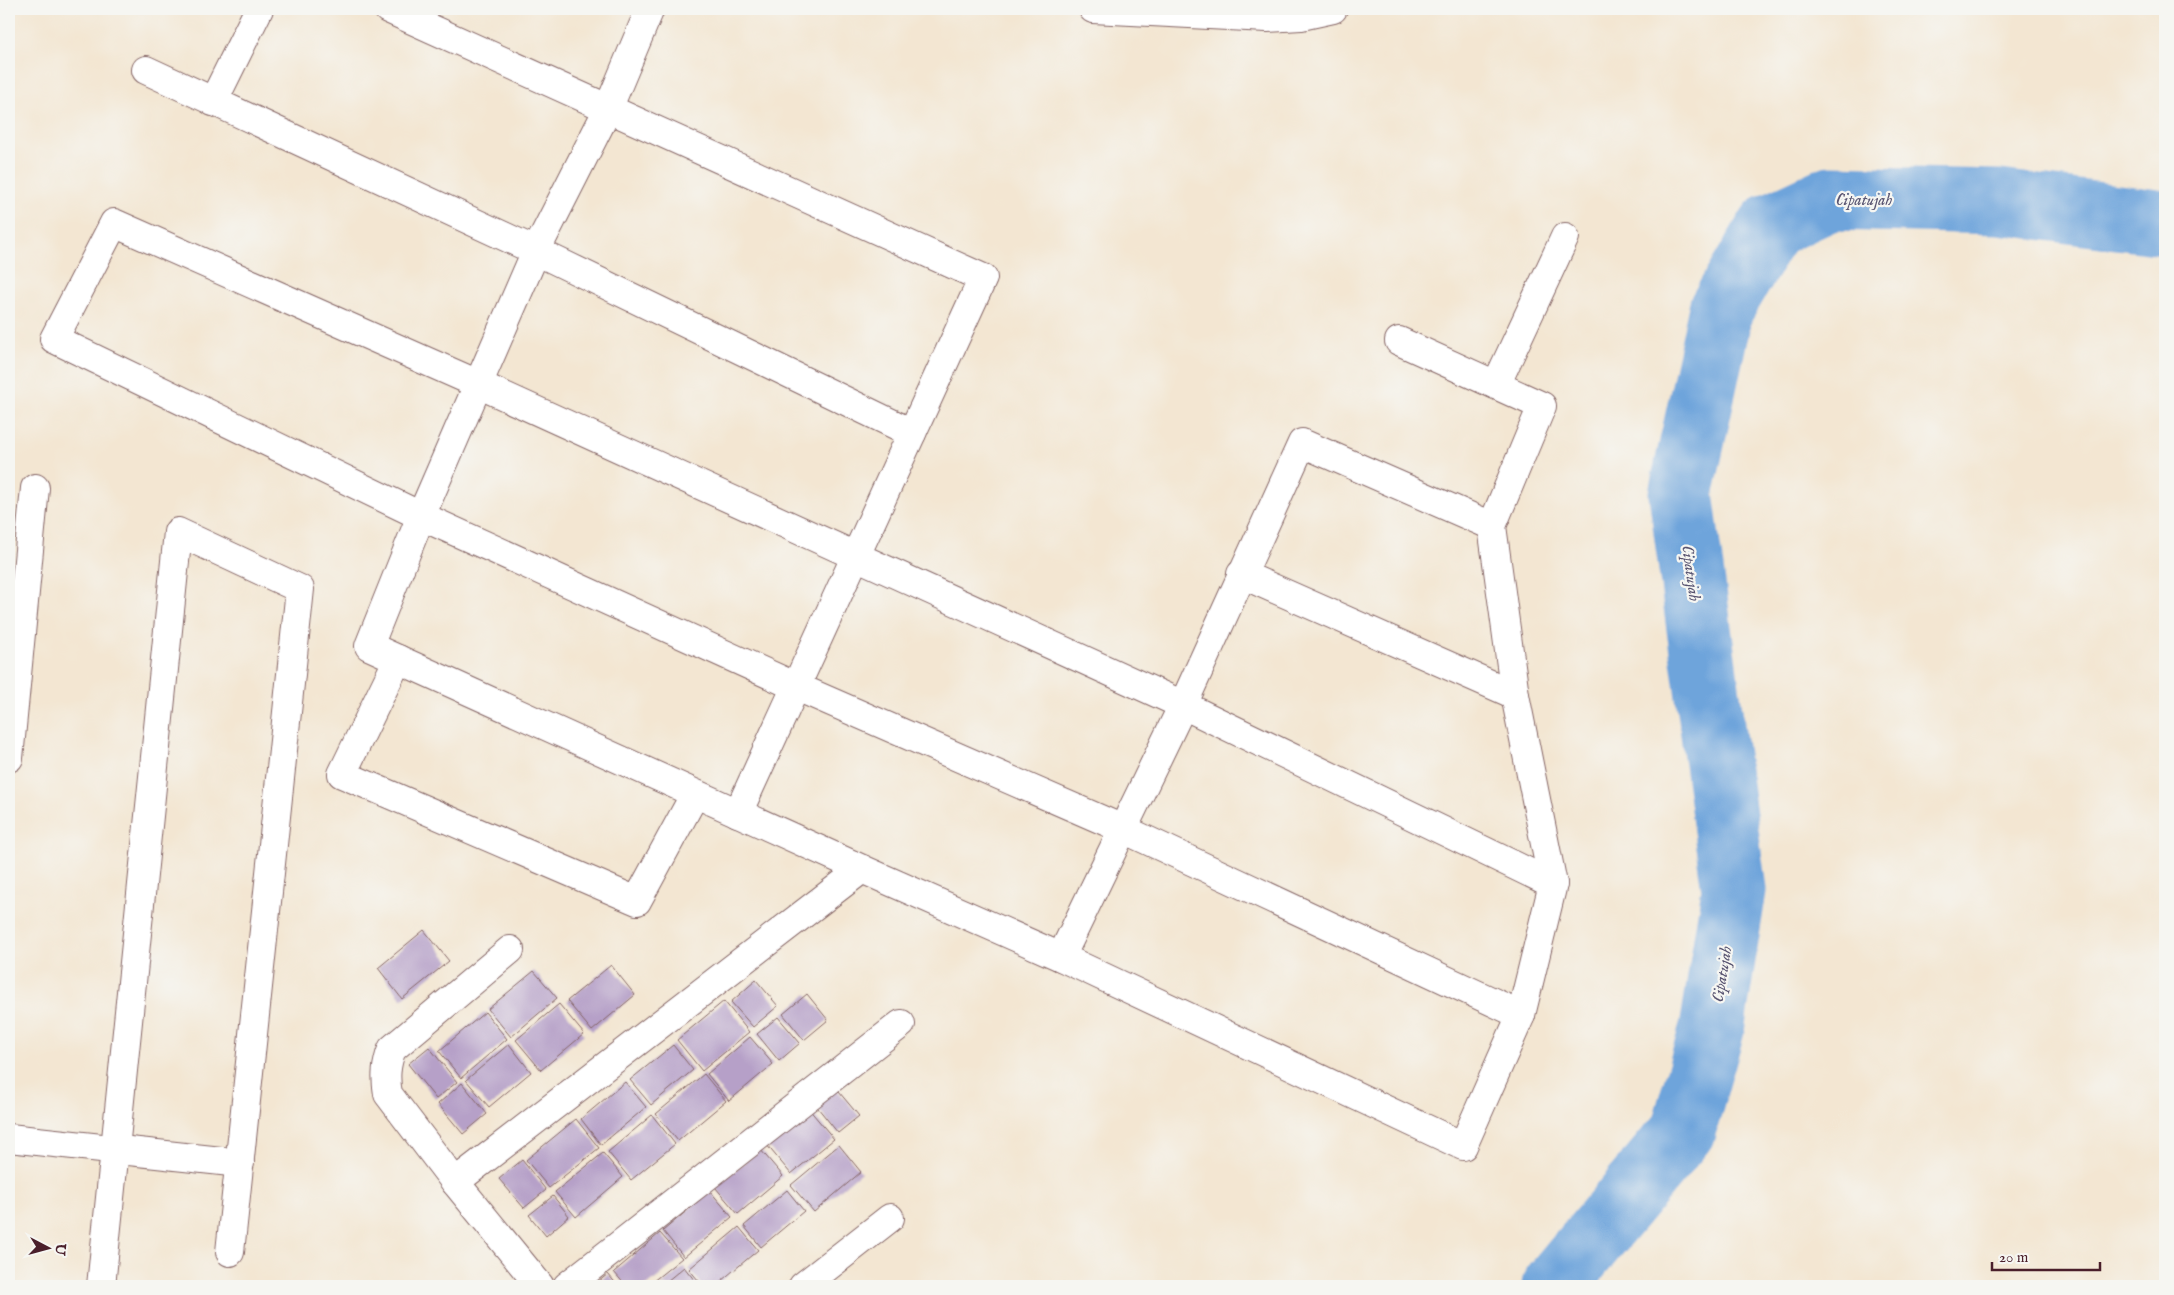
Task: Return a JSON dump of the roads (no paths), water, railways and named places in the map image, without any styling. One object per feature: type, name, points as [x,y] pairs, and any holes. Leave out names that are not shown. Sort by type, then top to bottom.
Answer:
[{"type":"street","points":[[213,102],[259,9]]},
{"type":"street","points":[[388,9],[983,278],[738,813]]},
{"type":"street","points":[[650,9],[608,109],[536,251],[421,516],[369,646],[1061,957],[1462,1146],[1521,1015],[1552,884],[1515,695],[1492,526],[1542,406],[1399,341]]},
{"type":"street","points":[[1093,9],[1267,18],[1301,16],[1333,9]]},
{"type":"street","points":[[146,70],[536,251],[912,433]]},
{"type":"street","points":[[1521,1015],[1123,829],[797,687],[421,516],[54,339],[114,223],[478,384],[1183,704],[1552,884]]},
{"type":"street","points":[[1496,385],[1565,237]]},
{"type":"street","points":[[1061,957],[1183,704],[1302,443],[1492,526]]},
{"type":"street","points":[[9,758],[35,488]]},
{"type":"street","points":[[100,1286],[178,532],[300,589],[230,1252]]},
{"type":"street","points":[[1241,574],[1515,695]]},
{"type":"street","points":[[398,659],[342,774],[637,901],[695,794]]},
{"type":"street","points":[[455,1182],[862,869]]},
{"type":"street","points":[[510,950],[392,1050],[387,1063],[386,1073],[388,1094],[455,1182],[540,1286]]},
{"type":"street","points":[[567,1286],[901,1024]]},
{"type":"street","points":[[9,1138],[240,1163]]},
{"type":"street","points":[[803,1286],[890,1218]]},
{"type":"waterway","name":"Cipatujah","points":[[1554,1286],[1683,1131],[1712,1029],[1734,890],[1681,494],[1721,309],[1770,226],[1830,198],[1999,202],[2165,223]]}]
